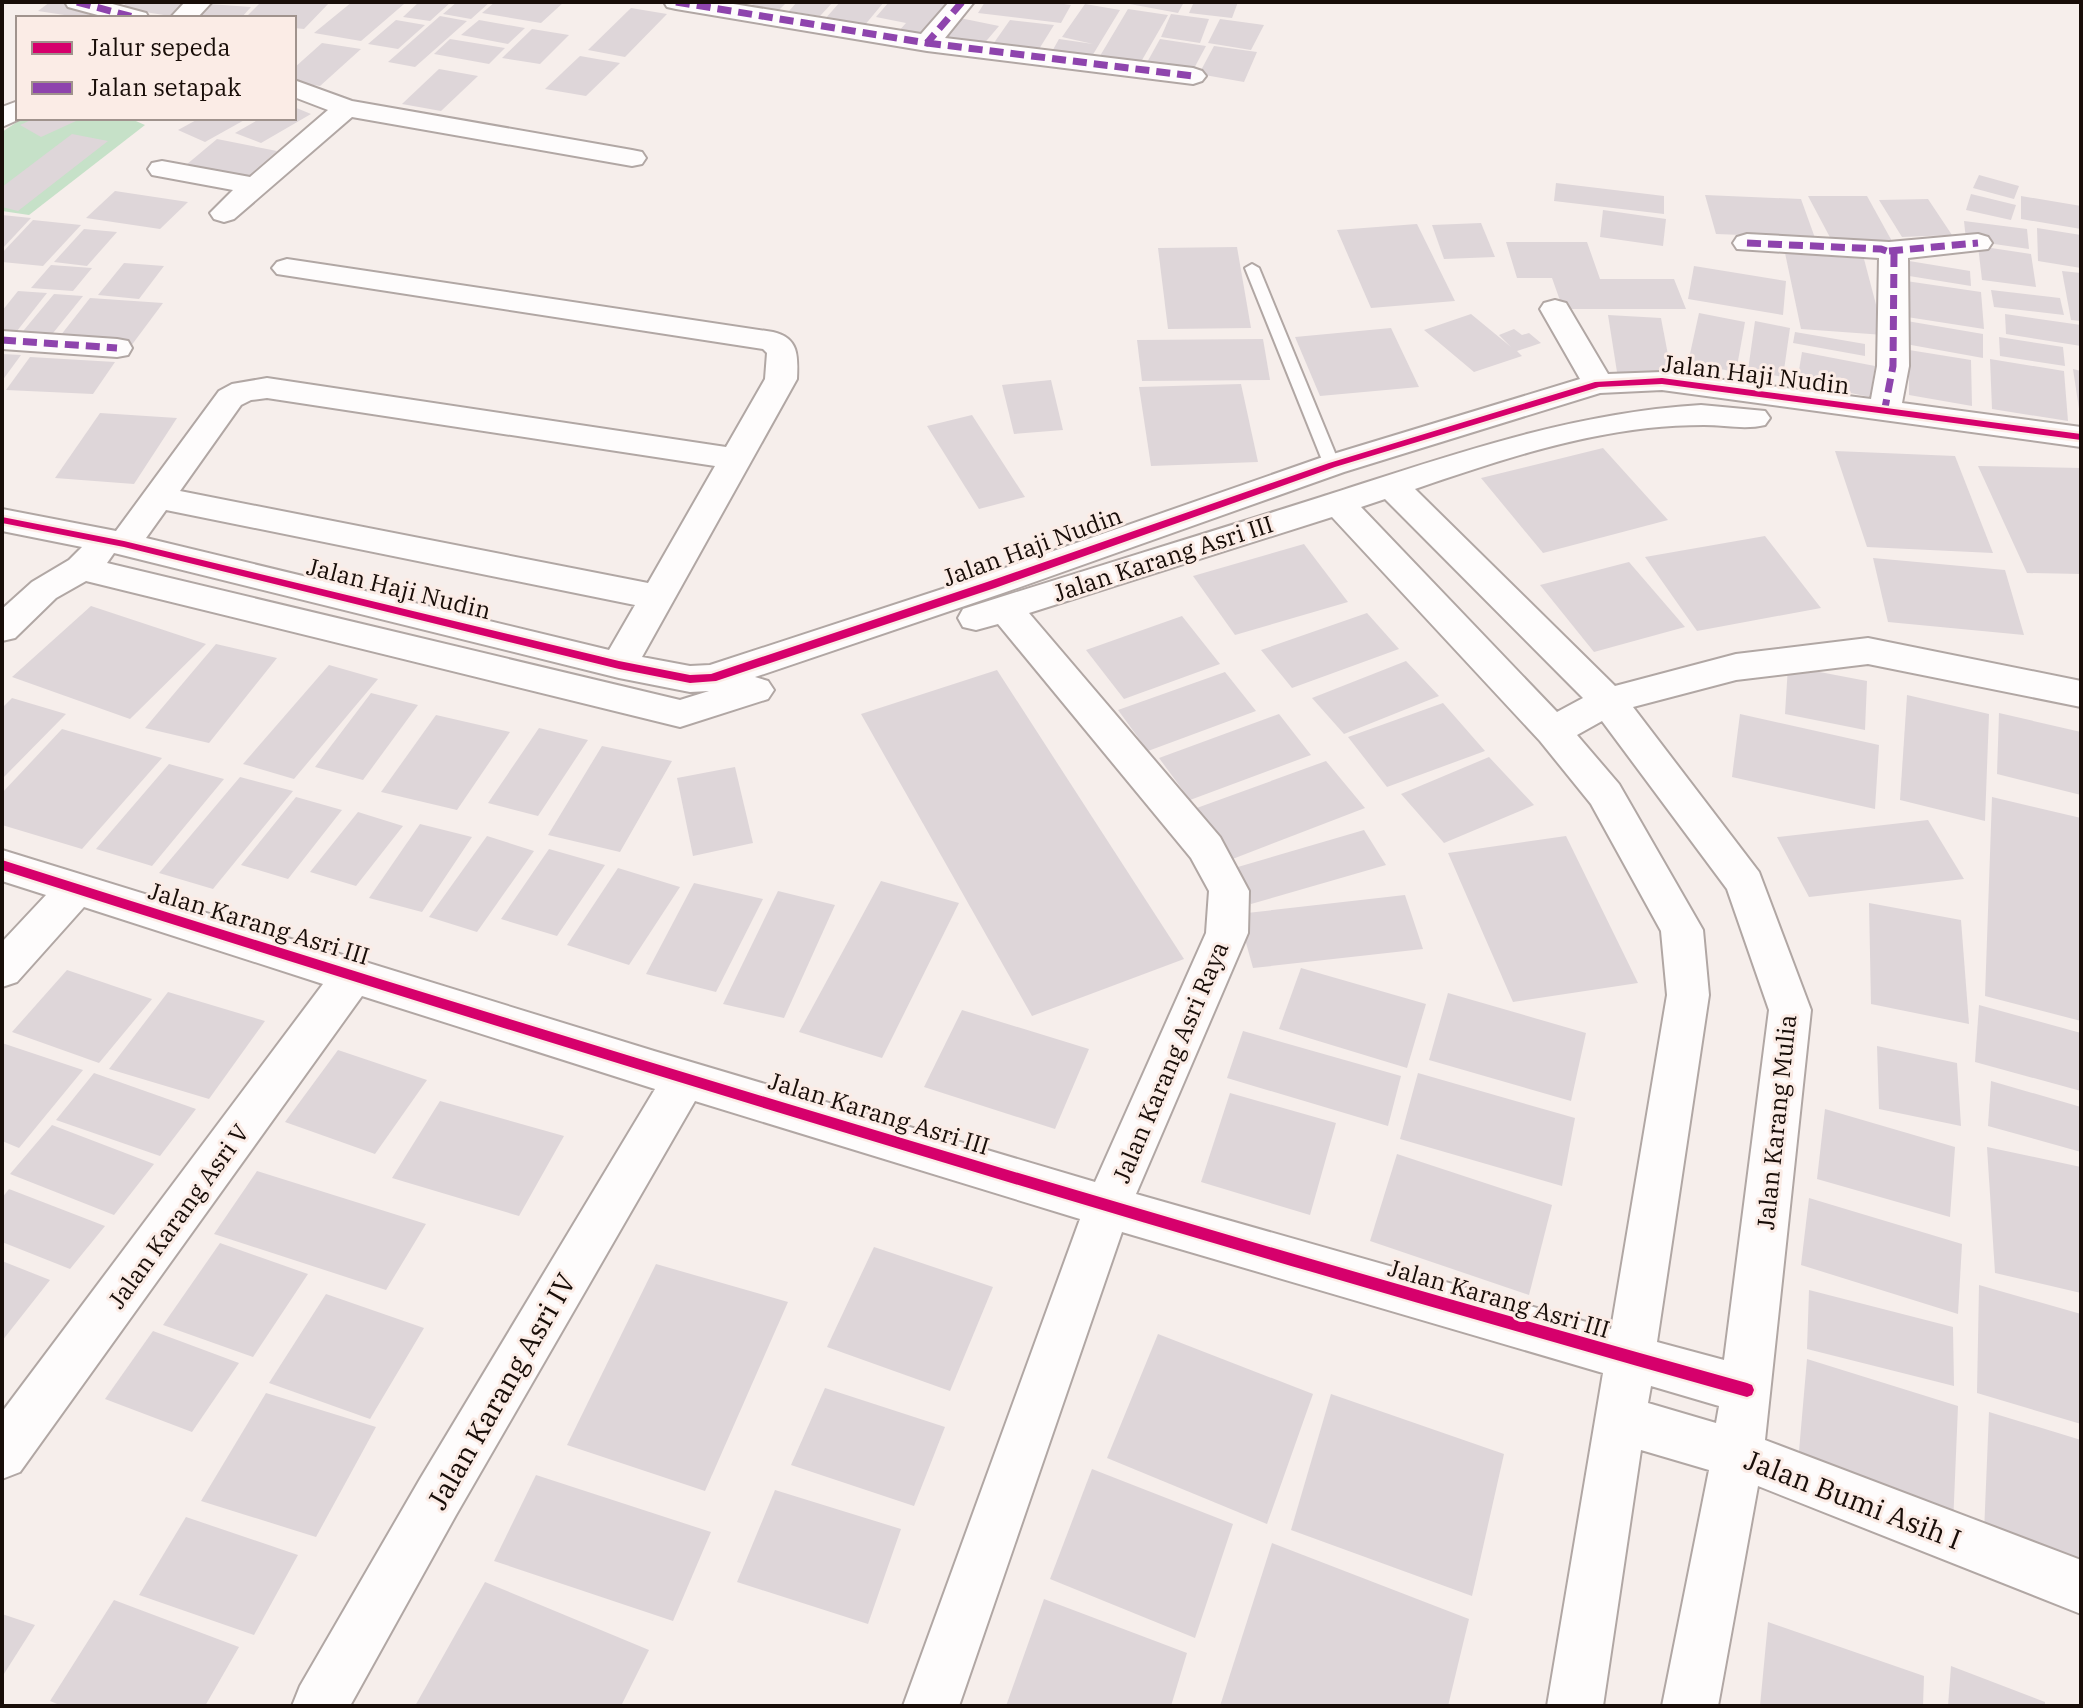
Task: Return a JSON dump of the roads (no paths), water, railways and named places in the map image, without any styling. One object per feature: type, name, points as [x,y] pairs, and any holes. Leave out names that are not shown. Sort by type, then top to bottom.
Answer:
[{"type":"street","points":[[77,2],[130,16]]},
{"type":"street","points":[[184,16],[200,2]]},
{"type":"street","points":[[676,2],[927,43],[1193,76]]},
{"type":"street","points":[[927,43],[962,2]]},
{"type":"street","points":[[296,89],[346,108],[632,158]]},
{"type":"street","points":[[224,213],[346,108]]},
{"type":"street","points":[[162,169],[255,186]]},
{"type":"street","points":[[1747,243],[1889,251],[1978,243]]},
{"type":"street","points":[[1884,413],[1893,366],[1894,254],[1889,251]]},
{"type":"street","points":[[287,268],[773,341],[783,351],[781,379],[619,665]]},
{"type":"street","points":[[1555,309],[1598,384]]},
{"type":"street","points":[[2,340],[117,348]]},
{"type":"street","name":"Jalan Haji Nudin","points":[[2,520],[116,542],[619,665],[690,679],[712,678],[991,585],[1335,484],[1598,384],[1662,381],[2081,437]]},
{"type":"street","points":[[2,629],[44,590],[116,542],[159,498],[230,398],[243,391],[267,388],[736,459]]},
{"type":"street","name":"Jalan Karang Asri III","points":[[81,568],[680,714],[1005,608],[1335,484],[1390,484],[1543,438],[1643,420],[1720,414],[1790,423]]},
{"type":"street","points":[[1335,484],[1605,794],[1682,930],[1688,995],[1575,1706]]},
{"type":"street","name":"Jalan Karang Mulia","points":[[1390,484],[1608,701],[1745,883],[1790,1010],[1738,1454],[1690,1706]]},
{"type":"street","points":[[159,498],[657,597]]},
{"type":"street","name":"Jalan Karang Asri Raya","points":[[931,1706],[1108,1206],[1227,933],[1229,891],[1206,848],[1005,608]]},
{"type":"street","points":[[1553,731],[1608,701],[1736,667],[1868,651],[2081,694]]},
{"type":"street","name":"Jalan Karang Asri III","points":[[2,865],[353,976],[1108,1206],[1747,1390]]},
{"type":"street","points":[[2,970],[76,889]]},
{"type":"street","name":"Jalan Karang Asri V","points":[[2,1454],[353,976]]},
{"type":"street","name":"Jalan Karang Asri IV","points":[[320,1706],[438,1497],[686,1077]]},
{"type":"street","name":"Jalan Bumi Asih I","points":[[1622,1420],[1738,1454],[2081,1587]]},
{"type":"lane","points":[[1252,268],[1335,484]]}]
